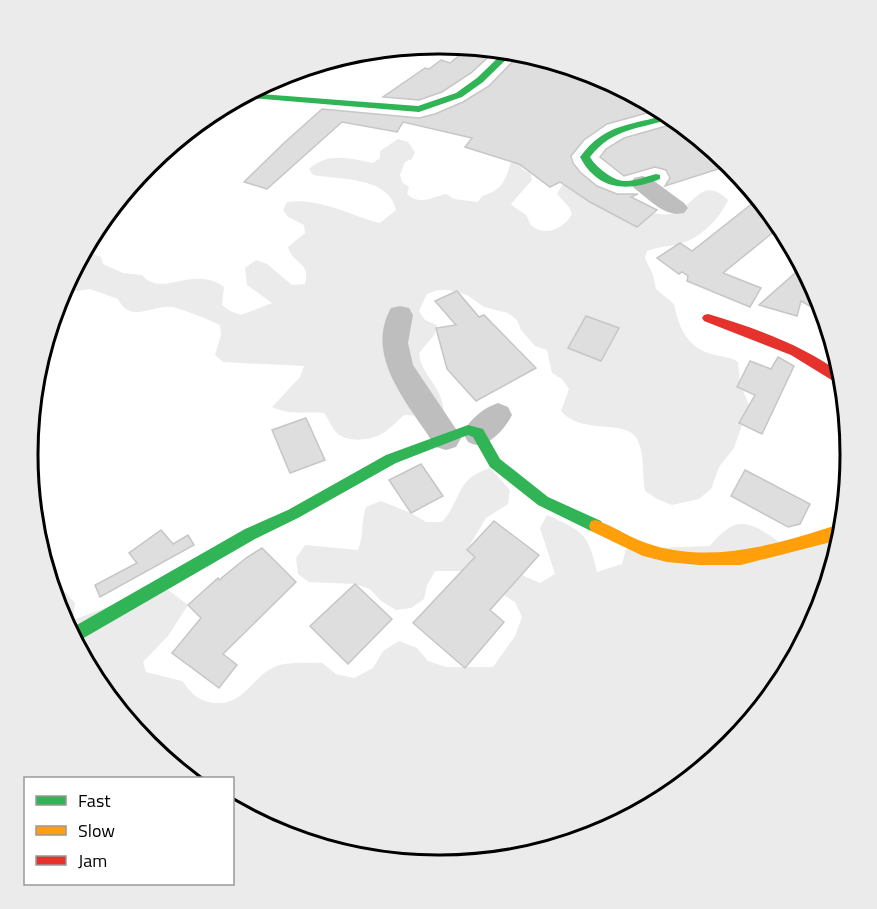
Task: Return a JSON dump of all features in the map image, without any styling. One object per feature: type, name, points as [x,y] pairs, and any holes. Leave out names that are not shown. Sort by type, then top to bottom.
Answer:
[{"type":"street","points":[[258,96],[419,109],[438,106],[460,96],[502,59]]},
{"type":"street","points":[[659,120],[631,124],[604,135],[585,157],[586,162],[615,185],[633,187],[649,180],[676,208]]},
{"type":"street","points":[[400,315],[395,343],[400,367],[446,438]]},
{"type":"street","points":[[708,318],[769,339],[831,371]]},
{"type":"street","points":[[80,633],[250,534],[293,514],[391,459],[488,424],[495,463],[543,501],[644,549],[699,558],[741,558],[832,535]]},
{"type":"shaded area","points":[[398,139],[408,142],[415,152],[412,159],[405,162],[400,175],[402,182],[409,187],[407,194],[421,200],[446,194],[454,199],[478,202],[482,196],[500,187],[512,158],[520,162],[522,169],[531,174],[532,180],[511,204],[527,216],[531,225],[542,231],[554,230],[572,214],[557,194],[562,185],[573,184],[635,208],[660,214],[678,211],[703,192],[710,190],[728,200],[719,215],[699,235],[683,243],[647,251],[645,258],[653,275],[656,289],[674,304],[682,330],[691,343],[706,352],[738,362],[740,383],[749,405],[734,448],[719,467],[711,489],[699,499],[672,505],[645,491],[641,451],[637,439],[623,429],[580,423],[570,419],[561,411],[569,389],[562,379],[552,373],[547,350],[535,346],[521,330],[517,320],[508,313],[484,307],[467,295],[449,290],[438,290],[427,294],[419,311],[425,320],[437,325],[435,334],[419,353],[424,369],[442,399],[443,417],[404,415],[375,437],[354,440],[337,433],[324,413],[292,412],[272,407],[300,377],[304,366],[223,362],[215,355],[221,335],[220,325],[216,323],[172,307],[142,312],[129,311],[118,299],[90,289],[73,290],[92,253],[101,257],[103,264],[123,273],[142,275],[159,284],[190,279],[213,281],[224,287],[222,305],[241,315],[272,303],[247,285],[245,268],[256,260],[267,264],[292,285],[305,284],[306,271],[290,253],[288,247],[305,233],[304,225],[288,217],[283,210],[287,202],[322,204],[380,223],[396,210],[384,191],[374,185],[349,179],[313,175],[309,169],[331,158],[347,158],[373,163],[380,158],[380,151]]},
{"type":"shaded area","points":[[490,468],[510,490],[508,504],[486,518],[467,550],[509,566],[540,583],[555,574],[540,528],[547,515],[582,534],[590,548],[597,572],[622,564],[626,549],[710,546],[727,529],[735,525],[751,525],[779,542],[823,531],[832,531],[809,608],[786,655],[757,699],[722,738],[683,773],[639,802],[592,825],[517,848],[465,855],[412,855],[360,848],[285,825],[234,799],[234,777],[200,777],[155,738],[120,699],[91,655],[73,620],[163,586],[188,605],[168,636],[143,662],[146,672],[182,681],[196,696],[204,701],[215,703],[235,699],[263,674],[285,664],[322,663],[336,674],[354,678],[373,668],[383,651],[399,641],[417,648],[428,661],[446,667],[493,667],[515,636],[522,617],[515,602],[464,571],[435,571],[427,585],[424,599],[411,608],[396,610],[381,601],[370,589],[355,584],[309,582],[298,574],[296,558],[305,545],[358,550],[366,507],[381,501],[411,513],[426,522],[442,522],[465,484],[479,472]]},
{"type":"shaded area","points":[[62,591],[65,592],[75,603],[73,619]]},
{"type":"building","points":[[461,54],[489,57],[471,73],[442,92],[419,100],[383,97],[425,68],[429,69],[441,60],[450,63]]},
{"type":"building","points":[[514,60],[517,61],[592,84],[648,113],[607,124],[584,140],[571,156],[580,172],[597,186],[617,194],[638,194],[631,197],[657,210],[637,227],[590,202],[560,182],[550,187],[519,164],[465,147],[472,138],[403,122],[397,132],[342,122],[267,189],[244,182],[322,109],[419,118],[463,102],[489,86]]},
{"type":"building","points":[[668,126],[720,169],[665,186],[670,178],[666,170],[655,167],[624,176],[600,157],[606,149],[624,138]]},
{"type":"building","points":[[752,204],[773,233],[723,273],[761,288],[750,307],[687,281],[688,276],[682,272],[679,274],[657,258],[680,243],[692,251]]},
{"type":"building","points":[[796,273],[811,307],[801,301],[797,316],[759,305]]},
{"type":"building","points":[[457,291],[479,317],[484,315],[536,368],[476,401],[447,369],[436,328],[456,325],[435,301]]},
{"type":"building","points":[[586,316],[619,328],[601,361],[568,348]]},
{"type":"building","points":[[778,357],[794,366],[762,434],[739,423],[755,395],[737,387],[750,361],[771,369]]},
{"type":"building","points":[[306,418],[325,460],[290,473],[272,430]]},
{"type":"building","points":[[421,464],[443,496],[411,513],[389,480]]},
{"type":"building","points":[[745,470],[810,504],[800,524],[788,527],[731,496]]},
{"type":"building","points":[[494,521],[539,555],[490,610],[504,622],[465,668],[413,623],[475,557],[467,550]]},
{"type":"building","points":[[161,530],[173,544],[188,535],[194,545],[100,597],[95,585],[137,563],[129,553]]},
{"type":"building","points":[[262,548],[296,582],[223,654],[237,665],[219,688],[172,653],[201,618],[188,605],[218,578],[219,580]]},
{"type":"building","points":[[355,584],[392,619],[348,664],[310,626]]},
{"type":"traffic: fast","points":[[258,96],[419,109],[459,95],[480,80],[502,59]]},
{"type":"traffic: fast","points":[[656,177],[632,185],[619,184],[598,172],[585,157],[594,145],[613,131],[659,120]]},
{"type":"traffic: fast","points":[[79,633],[250,534],[293,514],[391,459],[468,430],[478,433],[495,463],[543,501],[596,526]]},
{"type":"traffic: slow","points":[[596,526],[643,549],[667,555],[699,558],[741,558],[832,535]]},
{"type":"traffic: jam","points":[[708,318],[796,352],[831,373]]}]
